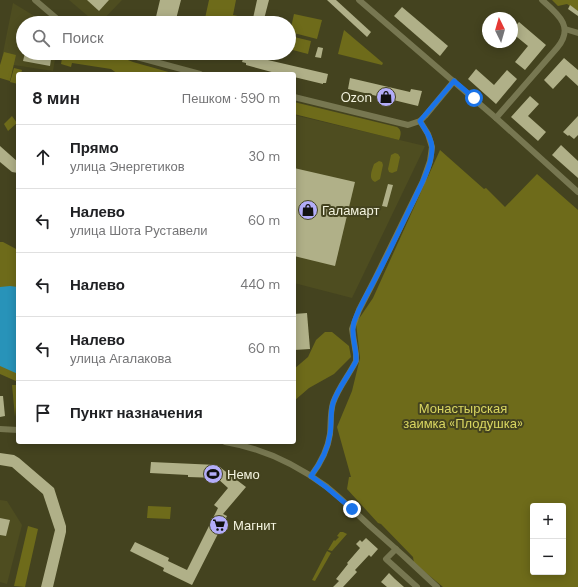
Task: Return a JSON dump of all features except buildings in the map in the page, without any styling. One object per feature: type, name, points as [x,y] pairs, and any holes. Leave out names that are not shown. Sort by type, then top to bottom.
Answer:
[{"type":"street","points":[[35,0],[54,16]]},
{"type":"street","points":[[359,0],[454,81],[578,192]]},
{"type":"street","points":[[496,118],[560,45],[564,37],[565,29],[560,16],[542,0]]},
{"type":"street","points":[[565,29],[574,30],[578,33]]},
{"type":"street","points":[[148,60],[193,72]]},
{"type":"street","points":[[296,98],[408,125],[420,121],[454,81]]},
{"type":"street","points":[[311,476],[317,468],[328,444],[334,401],[356,361],[352,329],[359,310],[417,194],[430,161],[432,147],[428,134],[420,121]]},
{"type":"street","points":[[0,429],[16,430]]},
{"type":"street","points":[[236,444],[268,454],[311,476],[336,495],[438,587]]},
{"type":"street","points":[[396,549],[386,559],[417,587]]},
{"type":"shaded area","points":[[69,0],[122,0],[107,16],[88,16]]},
{"type":"shaded area","points":[[13,3],[34,16],[16,16],[16,60],[55,60],[53,71],[1,63]]},
{"type":"shaded area","points":[[296,115],[425,146],[352,298],[296,284]]},
{"type":"shaded area","points":[[0,500],[7,501],[22,525],[7,584],[0,582]]},
{"type":"green space","points":[[209,0],[236,0],[233,15],[238,16],[206,16]]},
{"type":"green space","points":[[552,0],[578,0],[578,11],[567,4],[558,6]]},
{"type":"green space","points":[[294,14],[322,20],[317,39],[296,34],[296,16],[294,16]]},
{"type":"green space","points":[[344,30],[383,63],[382,65],[338,54]]},
{"type":"green space","points":[[296,37],[311,41],[308,54],[296,51]]},
{"type":"green space","points":[[4,52],[16,55],[10,81],[0,78],[0,65]]},
{"type":"green space","points":[[62,60],[128,60],[168,72],[115,72],[111,69],[72,63],[71,67],[61,64]]},
{"type":"green space","points":[[14,68],[22,70],[22,72],[16,72],[16,84],[10,82]]},
{"type":"green space","points":[[296,102],[397,127],[399,128],[401,134],[399,140],[296,114]]},
{"type":"green space","points":[[12,116],[16,122],[16,124],[8,131],[4,124]]},
{"type":"green space","name":"Монастырская заимка «Плодушка»","points":[[440,150],[484,189],[486,188],[505,207],[537,174],[578,210],[578,587],[443,587],[414,563],[413,557],[381,524],[378,523],[347,489],[349,477],[351,477],[337,427],[352,391],[360,358],[356,323],[373,298]]},
{"type":"green space","points":[[395,153],[400,157],[397,171],[392,173],[389,172],[388,169],[391,155]]},
{"type":"green space","points":[[379,161],[382,162],[383,165],[380,179],[375,182],[371,177],[374,164]]},
{"type":"green space","points":[[0,242],[3,242],[16,249],[16,381],[0,374]]},
{"type":"green space","points":[[325,332],[332,332],[349,346],[351,357],[334,374],[309,388],[296,399],[296,367],[308,357],[316,340]]},
{"type":"green space","points":[[12,385],[16,385],[15,417]]},
{"type":"green space","points":[[148,506],[171,507],[170,519],[147,518]]},
{"type":"green space","points":[[28,526],[38,529],[25,587],[14,586]]},
{"type":"green space","points":[[340,532],[347,534],[332,551],[328,550],[334,540],[335,541],[339,537],[337,536]]},
{"type":"green space","points":[[327,551],[331,553],[315,581],[312,580]]},
{"type":"water","points":[[0,287],[16,287],[16,373],[0,366]]},
{"type":"place","name":"Ozon","points":[[386,97]]},
{"type":"place","name":"Галамарт","points":[[308,210]]},
{"type":"place","name":"Немо","points":[[213,474]]},
{"type":"place","name":"Магнит","points":[[219,525]]},
{"type":"route","points":[[352,509],[311,476],[317,468],[328,444],[334,401],[356,361],[352,329],[359,310],[423,181],[432,155],[432,147],[428,134],[420,121],[454,81],[474,98]]}]
